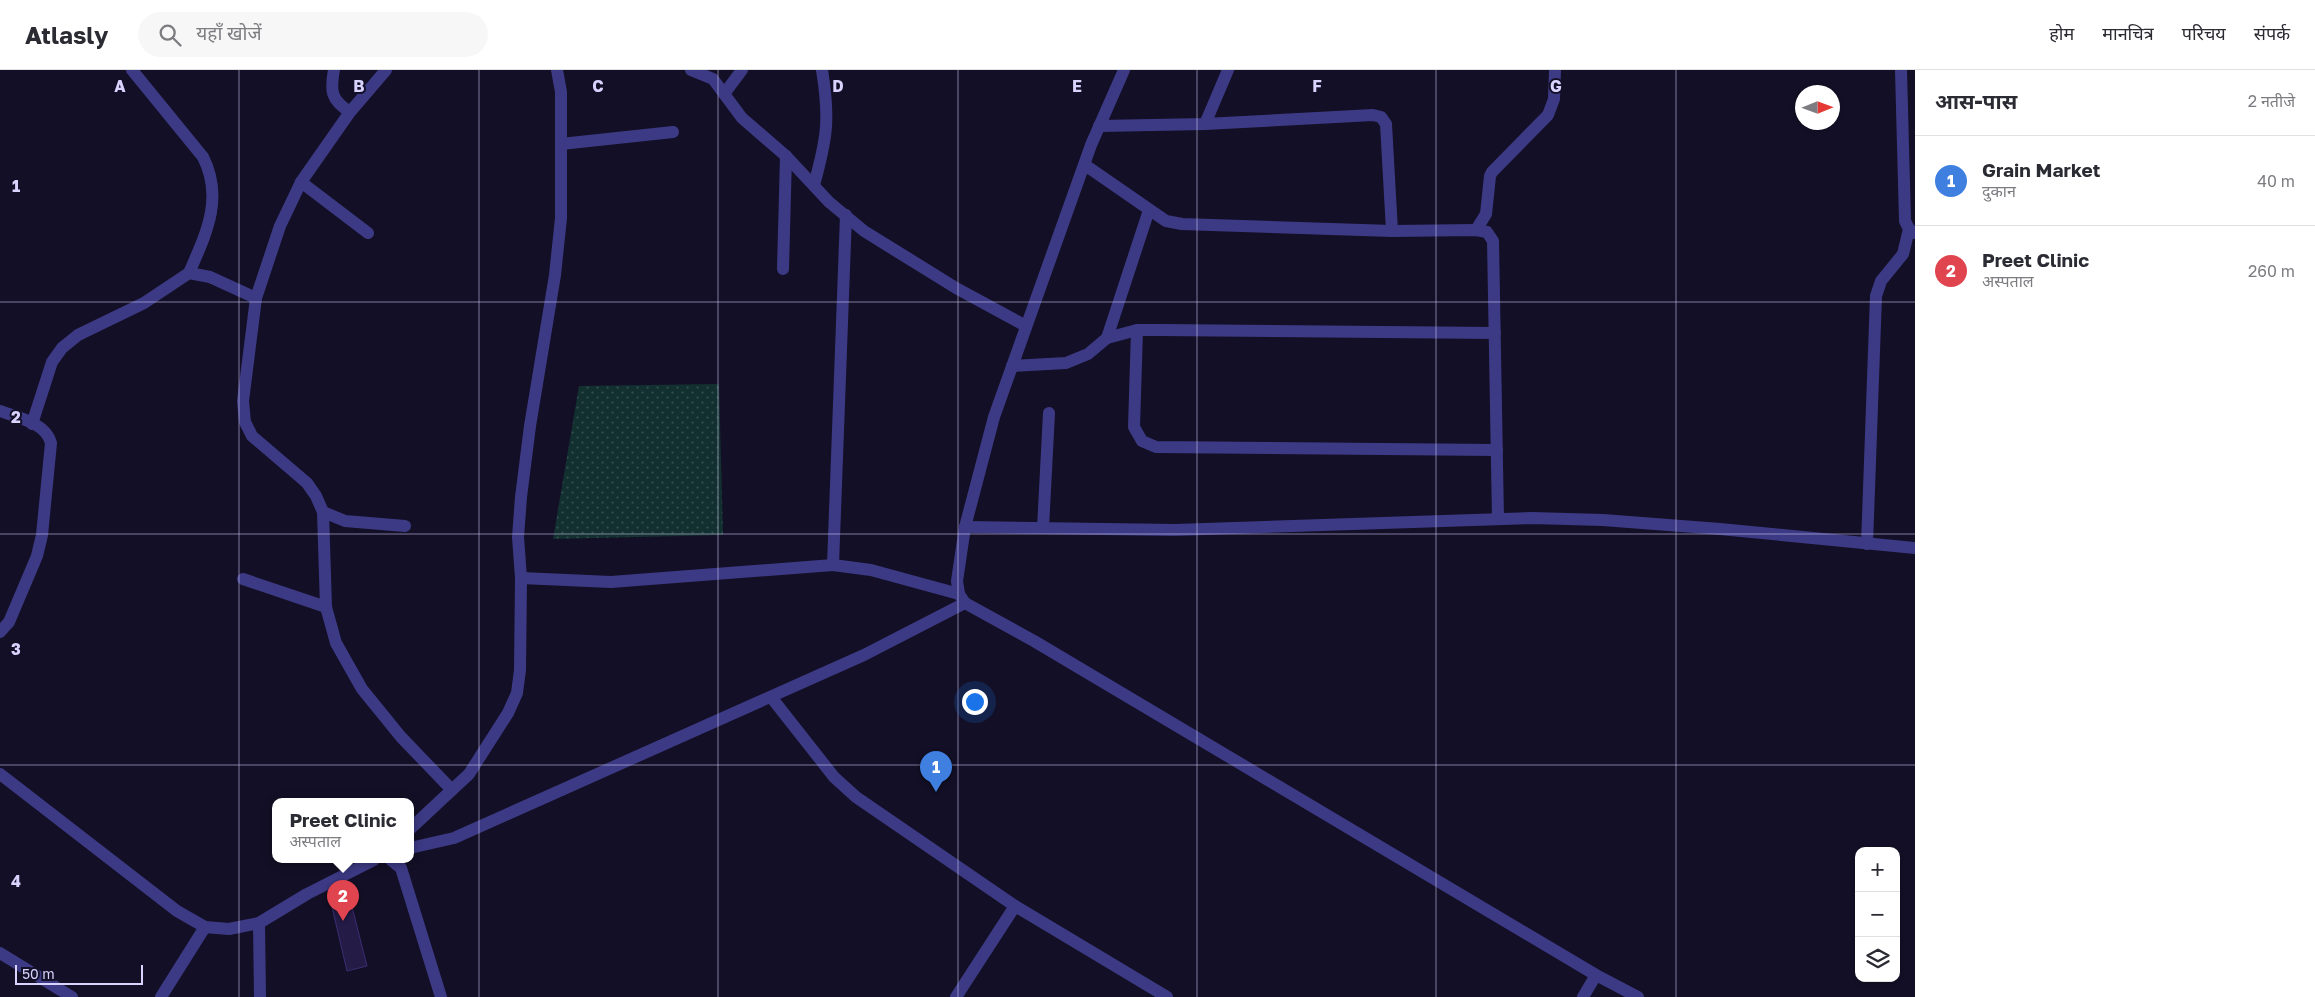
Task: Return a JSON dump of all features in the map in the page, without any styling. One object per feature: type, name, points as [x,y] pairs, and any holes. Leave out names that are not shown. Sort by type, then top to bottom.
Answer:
[{"type":"street","points":[[32,424],[52,362],[62,348],[78,335],[144,303],[189,272],[208,229],[212,211],[210,171],[203,157],[132,70]]},
{"type":"street","points":[[334,70],[333,94],[337,104],[350,112]]},
{"type":"street","points":[[386,70],[350,112],[300,182],[272,245],[256,298],[243,401],[245,422],[252,436],[307,483],[316,496],[323,512],[326,607],[336,643],[362,689],[400,737],[452,790]]},
{"type":"street","points":[[414,824],[469,774],[508,713],[517,693],[520,670],[522,578],[518,537],[521,497],[533,406],[555,275],[561,218],[561,92],[557,70]]},
{"type":"street","points":[[691,70],[713,79],[742,118],[786,156],[829,202],[864,231],[956,288],[1026,326]]},
{"type":"street","points":[[724,94],[742,70]]},
{"type":"street","points":[[814,185],[826,142],[827,103],[822,70]]},
{"type":"street","points":[[962,599],[957,581],[965,527],[994,417],[1099,126],[1124,70]]},
{"type":"street","points":[[1205,124],[1228,70]]},
{"type":"street","points":[[1476,230],[1486,214],[1490,176],[1552,108],[1555,70]]},
{"type":"street","points":[[1867,544],[1876,296],[1881,281],[1903,254],[1912,231],[1905,221],[1901,70]]},
{"type":"street","points":[[1099,126],[1205,124],[1373,115],[1381,117],[1386,124],[1392,231]]},
{"type":"street","points":[[561,144],[673,132]]},
{"type":"street","points":[[783,269],[786,156]]},
{"type":"street","points":[[1085,164],[1166,221],[1182,224],[1392,231],[1476,230],[1487,232],[1493,241],[1498,519]]},
{"type":"street","points":[[300,182],[368,233]]},
{"type":"street","points":[[1107,338],[1150,210]]},
{"type":"street","points":[[833,565],[846,215]]},
{"type":"street","points":[[189,272],[210,277],[256,298]]},
{"type":"street","points":[[1012,366],[1066,363],[1088,354],[1107,338],[1137,330],[1495,333]]},
{"type":"street","points":[[1137,330],[1134,426],[1142,441],[1156,447],[1497,450]]},
{"type":"street","points":[[0,411],[42,428],[49,434],[51,444],[42,535],[32,574],[9,622],[0,632]]},
{"type":"street","points":[[1043,528],[1048,413]]},
{"type":"street","points":[[323,512],[345,521],[405,526]]},
{"type":"street","points":[[965,527],[1174,530],[1498,519],[1603,520],[1915,548]]},
{"type":"street","points":[[522,578],[611,582],[833,565],[871,570],[962,599],[1596,975],[1638,997]]},
{"type":"street","points":[[243,579],[326,607]]},
{"type":"street","points":[[414,847],[454,838],[864,655],[962,599]]},
{"type":"street","points":[[771,697],[834,778],[856,797],[1014,906],[1167,997]]},
{"type":"street","points":[[0,774],[177,912],[205,927],[229,929],[259,923],[307,894],[368,863]]},
{"type":"street","points":[[394,863],[401,868],[441,997]]},
{"type":"street","points":[[956,997],[1014,906]]},
{"type":"street","points":[[259,923],[260,997]]},
{"type":"street","points":[[161,997],[205,927]]},
{"type":"street","points":[[0,953],[72,997]]},
{"type":"street","points":[[1583,997],[1596,975]]},
{"type":"green space","points":[[719,384],[723,535],[553,539],[579,386]]},
{"type":"building","points":[[351,903],[367,966],[347,971],[332,907]]},
{"type":"place","name":"Grain Market","points":[[936,792]]},
{"type":"place","name":"Preet Clinic","points":[[343,921]]}]
